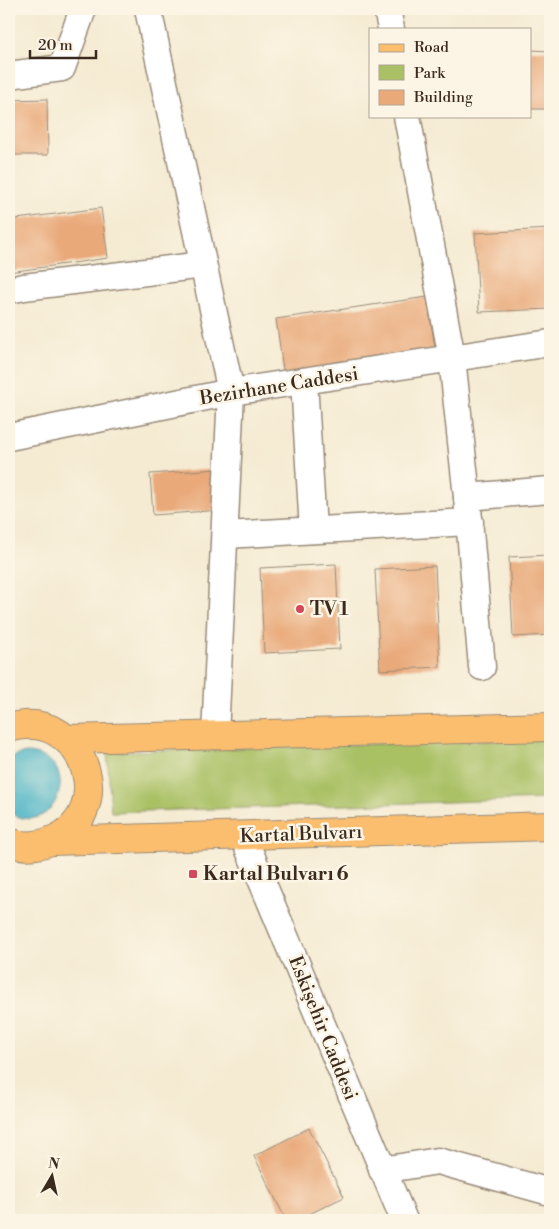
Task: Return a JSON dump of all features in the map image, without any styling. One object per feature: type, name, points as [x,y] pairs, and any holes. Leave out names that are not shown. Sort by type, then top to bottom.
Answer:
[{"type":"main road","points":[[14,723],[40,726],[54,731],[67,739],[77,749],[84,762],[88,776],[86,805],[70,829],[25,846]]},
{"type":"main road","points":[[67,739],[550,727]]},
{"type":"main road","name":"Kartal Bulvarı","points":[[25,846],[244,836],[550,826]]},
{"type":"street","points":[[9,75],[62,68],[83,9]]},
{"type":"street","points":[[148,9],[231,392],[215,736]]},
{"type":"street","points":[[387,9],[391,28]]},
{"type":"street","points":[[407,118],[452,358],[482,667]]},
{"type":"street","points":[[9,290],[24,286],[203,265]]},
{"type":"street","name":"Bezirhane Caddesi","points":[[9,436],[231,392],[550,343]]},
{"type":"street","points":[[304,381],[313,530]]},
{"type":"street","points":[[224,535],[313,530],[468,509],[550,490]]},
{"type":"street","name":"Eskişehir Caddesi","points":[[244,836],[404,1220]]},
{"type":"street","points":[[382,1170],[438,1161],[550,1192]]},
{"type":"green space","points":[[550,739],[550,799],[111,812],[107,752]]},
{"type":"water","points":[[27,753],[46,758],[56,768],[60,782],[58,796],[51,808],[40,816],[25,819],[9,812],[9,759],[19,754]]},
{"type":"building","points":[[532,50],[550,51],[550,109],[532,109]]},
{"type":"building","points":[[47,99],[48,155],[9,155],[9,100]]},
{"type":"building","points":[[101,208],[108,258],[9,272],[9,220]]},
{"type":"building","points":[[550,229],[550,309],[479,312],[475,233]]},
{"type":"building","points":[[427,297],[436,354],[284,376],[276,319]]},
{"type":"building","points":[[218,469],[221,510],[153,515],[150,474]]},
{"type":"building","points":[[550,555],[550,635],[513,637],[509,557]]},
{"type":"building","name":"TV 1","points":[[336,564],[340,649],[264,653],[260,568]]},
{"type":"building","points":[[435,566],[440,667],[380,670],[375,569]]},
{"type":"building","points":[[309,1128],[344,1197],[297,1220],[286,1220],[254,1156]]},
{"type":"place","name":"TV 1","points":[[300,609]]},
{"type":"place","name":"Kartal Bulvarı 6","points":[[193,874]]}]
